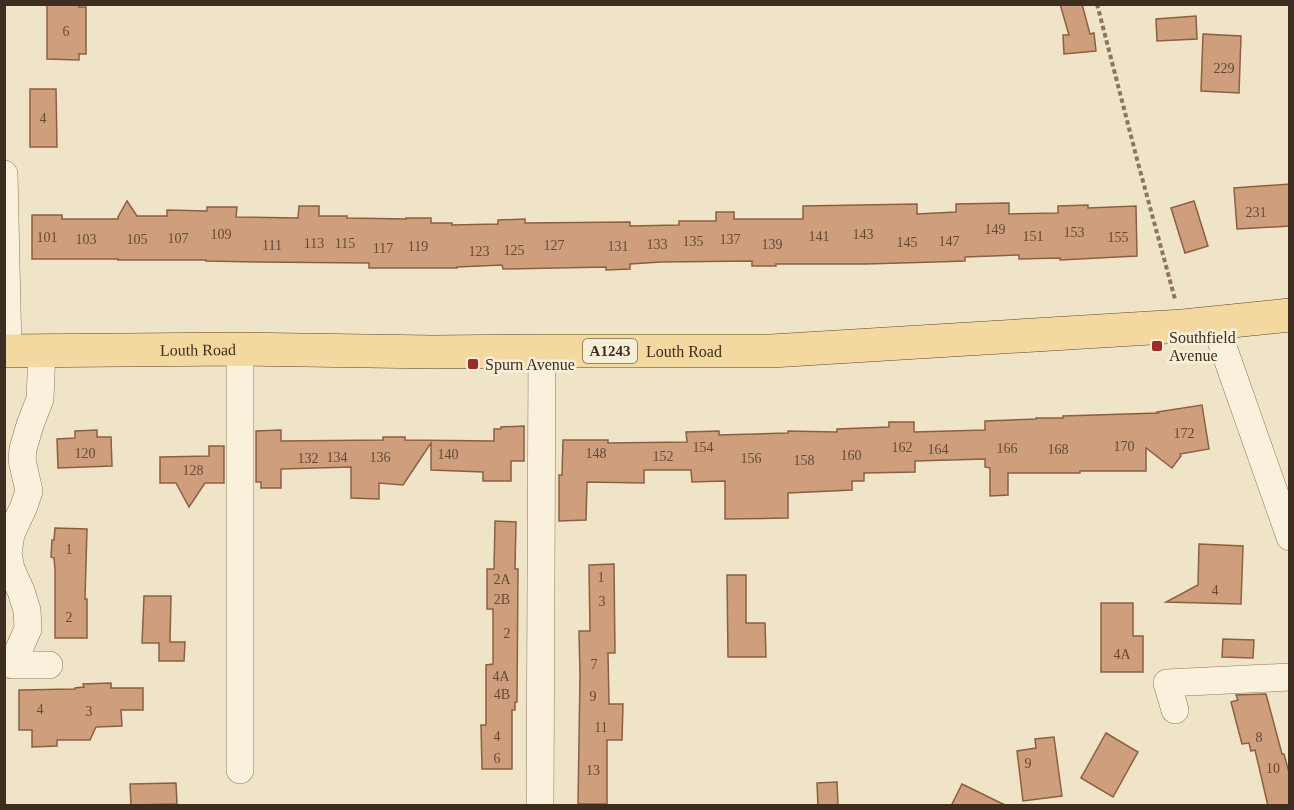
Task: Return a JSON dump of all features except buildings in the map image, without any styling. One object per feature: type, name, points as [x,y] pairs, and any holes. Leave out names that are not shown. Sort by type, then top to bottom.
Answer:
[{"type":"main road","name":"Louth Road","points":[[6,351],[240,349],[433,352],[771,351],[1215,324],[1290,315]]},
{"type":"street","points":[[4,174],[6,351]]},
{"type":"street","points":[[1215,324],[1290,537]]},
{"type":"street","points":[[240,349],[240,770]]},
{"type":"street","points":[[42,350],[40,399],[23,449],[22,460],[29,491],[11,534],[8,553],[11,569],[27,610],[28,629],[12,665],[49,665]]},
{"type":"street","points":[[540,806],[542,351]]},
{"type":"street","points":[[1175,710],[1167,683],[1290,677]]},
{"type":"path","points":[[1097,4],[1183,326]]},
{"type":"place","name":"Southfield Avenue","points":[[1157,346]]},
{"type":"place","name":"Spurn Avenue","points":[[473,364]]}]
